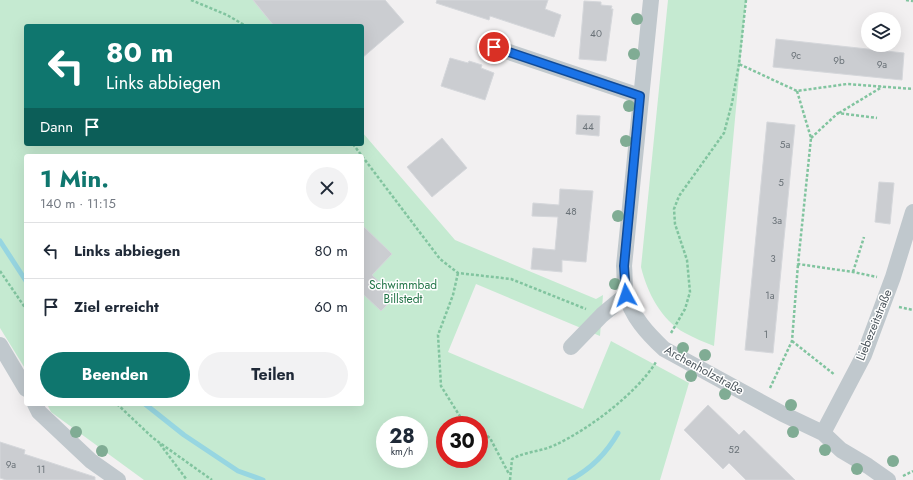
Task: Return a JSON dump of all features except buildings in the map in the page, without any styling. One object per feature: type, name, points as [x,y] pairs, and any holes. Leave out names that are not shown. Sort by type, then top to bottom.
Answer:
[{"type":"street","name":"Archenholzstraße","points":[[651,0],[640,96],[624,266],[626,295],[635,315],[648,334],[664,349],[764,403],[823,432],[841,450],[888,480]]},
{"type":"street","points":[[494,47],[640,96]]},
{"type":"street","name":"Liebezeitstraße","points":[[823,432],[864,355],[892,281],[913,212]]},
{"type":"street","points":[[570,347],[602,315],[626,295]]},
{"type":"street","points":[[0,345],[24,386]]},
{"type":"street","points":[[36,406],[40,412],[91,461],[118,480]]},
{"type":"path","points":[[191,0],[227,15],[243,24]]},
{"type":"path","points":[[509,475],[512,459],[521,454],[554,446],[588,428],[626,395],[652,368],[685,309],[690,292],[687,260],[675,224],[674,209],[679,196],[724,133],[732,103],[739,64],[746,0]]},
{"type":"path","points":[[906,0],[913,1]]},
{"type":"path","points":[[739,64],[797,91],[847,84],[913,89]]},
{"type":"path","points":[[811,138],[838,114],[882,87]]},
{"type":"path","points":[[764,403],[792,341],[798,264],[811,138],[797,91]]},
{"type":"path","points":[[838,114],[877,118]]},
{"type":"path","points":[[354,146],[360,154]]},
{"type":"path","points":[[364,159],[440,259],[458,273],[511,279],[602,315]]},
{"type":"path","points":[[853,272],[864,237]]},
{"type":"path","points":[[798,264],[853,272],[892,281]]},
{"type":"path","points":[[0,271],[24,306]]},
{"type":"path","points":[[458,273],[453,295],[438,335],[440,386],[460,416]]},
{"type":"path","points":[[792,341],[848,385]]},
{"type":"path","points":[[119,406],[158,442],[212,480]]},
{"type":"path","points":[[488,437],[509,475],[510,480]]},
{"type":"path","points":[[158,442],[187,480]]},
{"type":"green space","name":"Schwimmbad Billstedt","points":[[0,0],[253,0],[272,24],[24,24],[24,146],[364,146],[364,134],[455,240],[596,299],[603,295],[600,336],[476,284],[448,352],[583,409],[611,341],[689,383],[660,480],[144,480],[51,412],[48,406],[364,406],[364,154],[24,154],[24,367],[0,328]]},
{"type":"green space","points":[[668,0],[746,0],[714,346],[685,333],[669,321],[662,313],[651,295],[641,267]]},
{"type":"waterway","points":[[0,241],[24,278]]},
{"type":"waterway","points":[[148,406],[184,435],[238,471],[263,480]]},
{"type":"waterway","points":[[570,480],[591,466],[608,448],[618,433]]},
{"type":"route","points":[[494,47],[640,96],[624,266],[626,295]]}]
